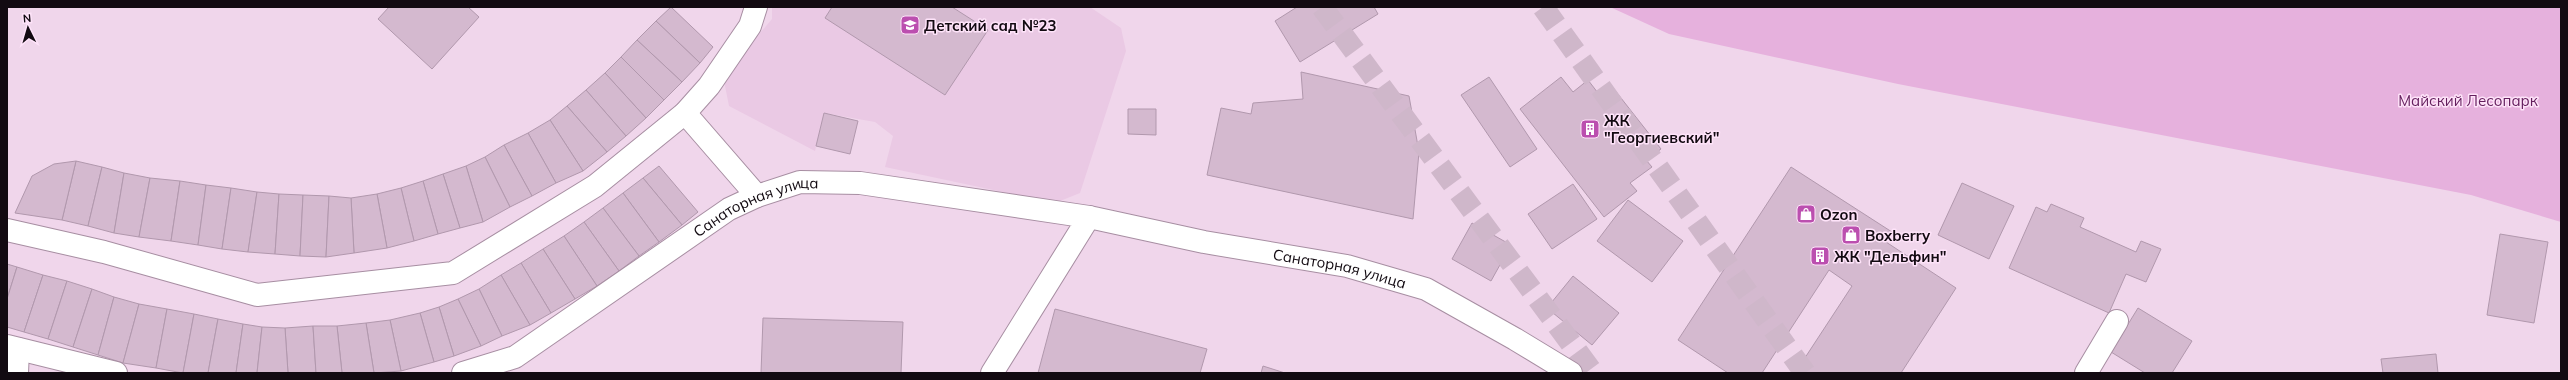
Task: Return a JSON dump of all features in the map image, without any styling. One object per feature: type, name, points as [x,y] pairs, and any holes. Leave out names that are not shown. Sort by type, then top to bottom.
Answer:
[{"type":"street","points":[[7,230],[104,252],[256,295],[453,273],[595,186],[685,113],[709,86],[750,26],[756,7]]},
{"type":"street","points":[[685,113],[757,196]]},
{"type":"street","name":"Санаторная улица","points":[[463,373],[515,357],[729,210],[757,196],[800,182],[860,183],[1089,217],[1197,240],[1347,266],[1426,289],[1515,339],[1571,373]]},
{"type":"street","points":[[992,373],[1089,217]]},
{"type":"street","points":[[2086,373],[2117,321]]},
{"type":"street","points":[[17,373],[13,348],[116,373]]},
{"type":"shaded area","points":[[772,7],[1090,7],[1121,28],[1126,51],[1080,193],[1055,203],[885,167],[893,136],[875,122],[824,113],[815,151],[729,106],[723,76],[772,19]]},
{"type":"green space","name":"Майский Лесопарк","points":[[1610,7],[2561,7],[2561,222],[2471,195],[1898,84],[1669,34]]},
{"type":"building","points":[[389,7],[468,7],[479,17],[432,69],[378,19]]},
{"type":"building","points":[[671,7],[713,47],[700,63],[656,21]]},
{"type":"building","points":[[832,7],[952,7],[988,30],[945,95],[825,18]]},
{"type":"building","points":[[1297,7],[1374,7],[1378,14],[1300,62],[1275,21]]},
{"type":"building","points":[[656,21],[700,63],[682,82],[637,40]]},
{"type":"building","points":[[637,40],[682,82],[664,100],[621,57]]},
{"type":"building","points":[[621,57],[664,100],[646,118],[605,73]]},
{"type":"building","points":[[1301,72],[1409,96],[1419,152],[1413,219],[1207,175],[1221,108],[1251,114],[1253,103],[1303,99]]},
{"type":"building","points":[[605,73],[646,118],[626,136],[586,90]]},
{"type":"building","points":[[1489,77],[1537,149],[1510,167],[1461,95]]},
{"type":"building","name":"ЖК \"Георгиевский\"","points":[[1561,77],[1573,92],[1588,80],[1598,93],[1610,84],[1661,149],[1646,160],[1652,167],[1630,183],[1637,191],[1604,217],[1520,109]]},
{"type":"building","points":[[586,90],[626,136],[607,152],[567,106]]},
{"type":"building","points":[[567,106],[607,152],[583,171],[550,120]]},
{"type":"building","points":[[1128,109],[1156,109],[1156,135],[1128,134]]},
{"type":"building","points":[[824,113],[858,121],[850,154],[816,146]]},
{"type":"building","points":[[550,120],[583,171],[556,183],[528,133]]},
{"type":"building","points":[[528,133],[556,183],[532,196],[504,145]]},
{"type":"building","points":[[504,145],[532,196],[510,207],[485,157]]},
{"type":"building","points":[[485,157],[510,207],[483,222],[466,166]]},
{"type":"building","points":[[76,161],[102,167],[88,226],[62,220]]},
{"type":"building","points":[[76,161],[62,220],[15,213],[32,176],[54,164]]},
{"type":"building","points":[[466,166],[483,222],[460,228],[443,174]]},
{"type":"building","points":[[659,166],[698,212],[682,225],[643,178]]},
{"type":"building","points":[[102,167],[124,173],[114,233],[88,226]]},
{"type":"building","name":"ЖК \"Дельфин\"","points":[[1791,167],[1892,232],[1886,242],[1956,288],[1901,373],[1795,373],[1852,286],[1829,270],[1762,373],[1728,373],[1678,340]]},
{"type":"building","points":[[124,173],[150,178],[139,237],[114,233]]},
{"type":"building","points":[[443,174],[460,228],[438,234],[423,181]]},
{"type":"building","points":[[150,178],[180,181],[171,241],[139,237]]},
{"type":"building","points":[[643,178],[682,225],[659,242],[623,193]]},
{"type":"building","points":[[180,181],[206,185],[198,245],[171,241]]},
{"type":"building","points":[[423,181],[438,234],[414,241],[401,188]]},
{"type":"building","points":[[1962,183],[2014,206],[1989,259],[1938,235]]},
{"type":"building","points":[[1573,184],[1597,219],[1552,249],[1528,214]]},
{"type":"building","points":[[206,185],[231,188],[222,249],[198,245]]},
{"type":"building","points":[[231,188],[257,192],[248,252],[222,249]]},
{"type":"building","points":[[401,188],[414,241],[387,248],[377,194]]},
{"type":"building","points":[[257,192],[279,194],[275,254],[248,252]]},
{"type":"building","points":[[623,193],[659,242],[639,256],[603,208]]},
{"type":"building","points":[[279,194],[303,195],[300,256],[275,254]]},
{"type":"building","points":[[377,194],[387,248],[354,253],[351,198]]},
{"type":"building","points":[[303,195],[329,196],[326,257],[300,256]]},
{"type":"building","points":[[329,196],[351,198],[354,253],[326,257]]},
{"type":"building","points":[[1628,200],[1683,241],[1652,282],[1597,241]]},
{"type":"building","points":[[2051,204],[2084,218],[2080,227],[2136,252],[2141,241],[2161,249],[2146,282],[2126,274],[2109,313],[2009,268],[2036,207],[2047,212]]},
{"type":"building","points":[[603,208],[639,256],[619,271],[584,222]]},
{"type":"building","points":[[584,222],[619,271],[597,286],[564,236]]},
{"type":"building","points":[[1472,223],[1511,245],[1491,281],[1452,259]]},
{"type":"building","points":[[2500,234],[2548,242],[2534,323],[2487,315]]},
{"type":"building","points":[[564,236],[597,286],[575,299],[543,249]]},
{"type":"building","points":[[543,249],[575,299],[551,313],[521,263]]},
{"type":"building","points":[[521,263],[551,313],[530,325],[501,275]]},
{"type":"building","points":[[7,264],[17,267],[7,299]]},
{"type":"building","points":[[17,267],[43,275],[24,332],[7,327],[7,299]]},
{"type":"building","points":[[43,275],[67,281],[48,339],[24,332]]},
{"type":"building","points":[[501,275],[530,325],[502,336],[479,289]]},
{"type":"building","points":[[1573,276],[1619,313],[1592,345],[1547,308]]},
{"type":"building","points":[[67,281],[92,289],[73,347],[48,339]]},
{"type":"building","points":[[92,289],[114,297],[98,355],[73,347]]},
{"type":"building","points":[[479,289],[502,336],[481,346],[458,299]]},
{"type":"building","points":[[114,297],[139,304],[123,363],[98,355]]},
{"type":"building","points":[[458,299],[481,346],[454,356],[439,307]]},
{"type":"building","points":[[139,304],[167,309],[156,368],[123,363]]},
{"type":"building","points":[[439,307],[454,356],[434,362],[420,313]]},
{"type":"building","points":[[2138,308],[2192,341],[2172,373],[2145,373],[2111,352]]},
{"type":"building","points":[[167,309],[194,314],[183,373],[156,368]]},
{"type":"building","points":[[1055,309],[1207,349],[1200,373],[1038,373]]},
{"type":"building","points":[[420,313],[434,362],[401,371],[390,320]]},
{"type":"building","points":[[194,314],[218,319],[208,373],[183,373]]},
{"type":"building","points":[[763,318],[903,322],[901,373],[761,373]]},
{"type":"building","points":[[218,319],[243,324],[236,373],[208,373]]},
{"type":"building","points":[[390,320],[401,371],[374,373],[366,323]]},
{"type":"building","points":[[366,323],[374,373],[342,373],[337,326]]},
{"type":"building","points":[[243,324],[262,327],[257,373],[236,373]]},
{"type":"building","points":[[313,326],[316,373],[288,373],[285,328]]},
{"type":"building","points":[[313,326],[337,326],[342,373],[316,373]]},
{"type":"building","points":[[262,327],[285,328],[288,373],[257,373]]},
{"type":"building","points":[[2436,354],[2438,373],[2383,373],[2381,359]]},
{"type":"building","points":[[1263,366],[1285,373],[1261,373]]},
{"type":"tunnel","points":[[1322,7],[1593,373]]},
{"type":"tunnel","points":[[1543,7],[1805,373]]},
{"type":"place","name":"Детский сад №23","points":[[910,25]]},
{"type":"place","name":"ЖК \"Георгиевский\"","points":[[1590,129]]},
{"type":"place","name":"Ozon","points":[[1806,214]]},
{"type":"place","name":"Boxberry","points":[[1851,235]]},
{"type":"place","name":"ЖК \"Дельфин\"","points":[[1820,256]]}]
